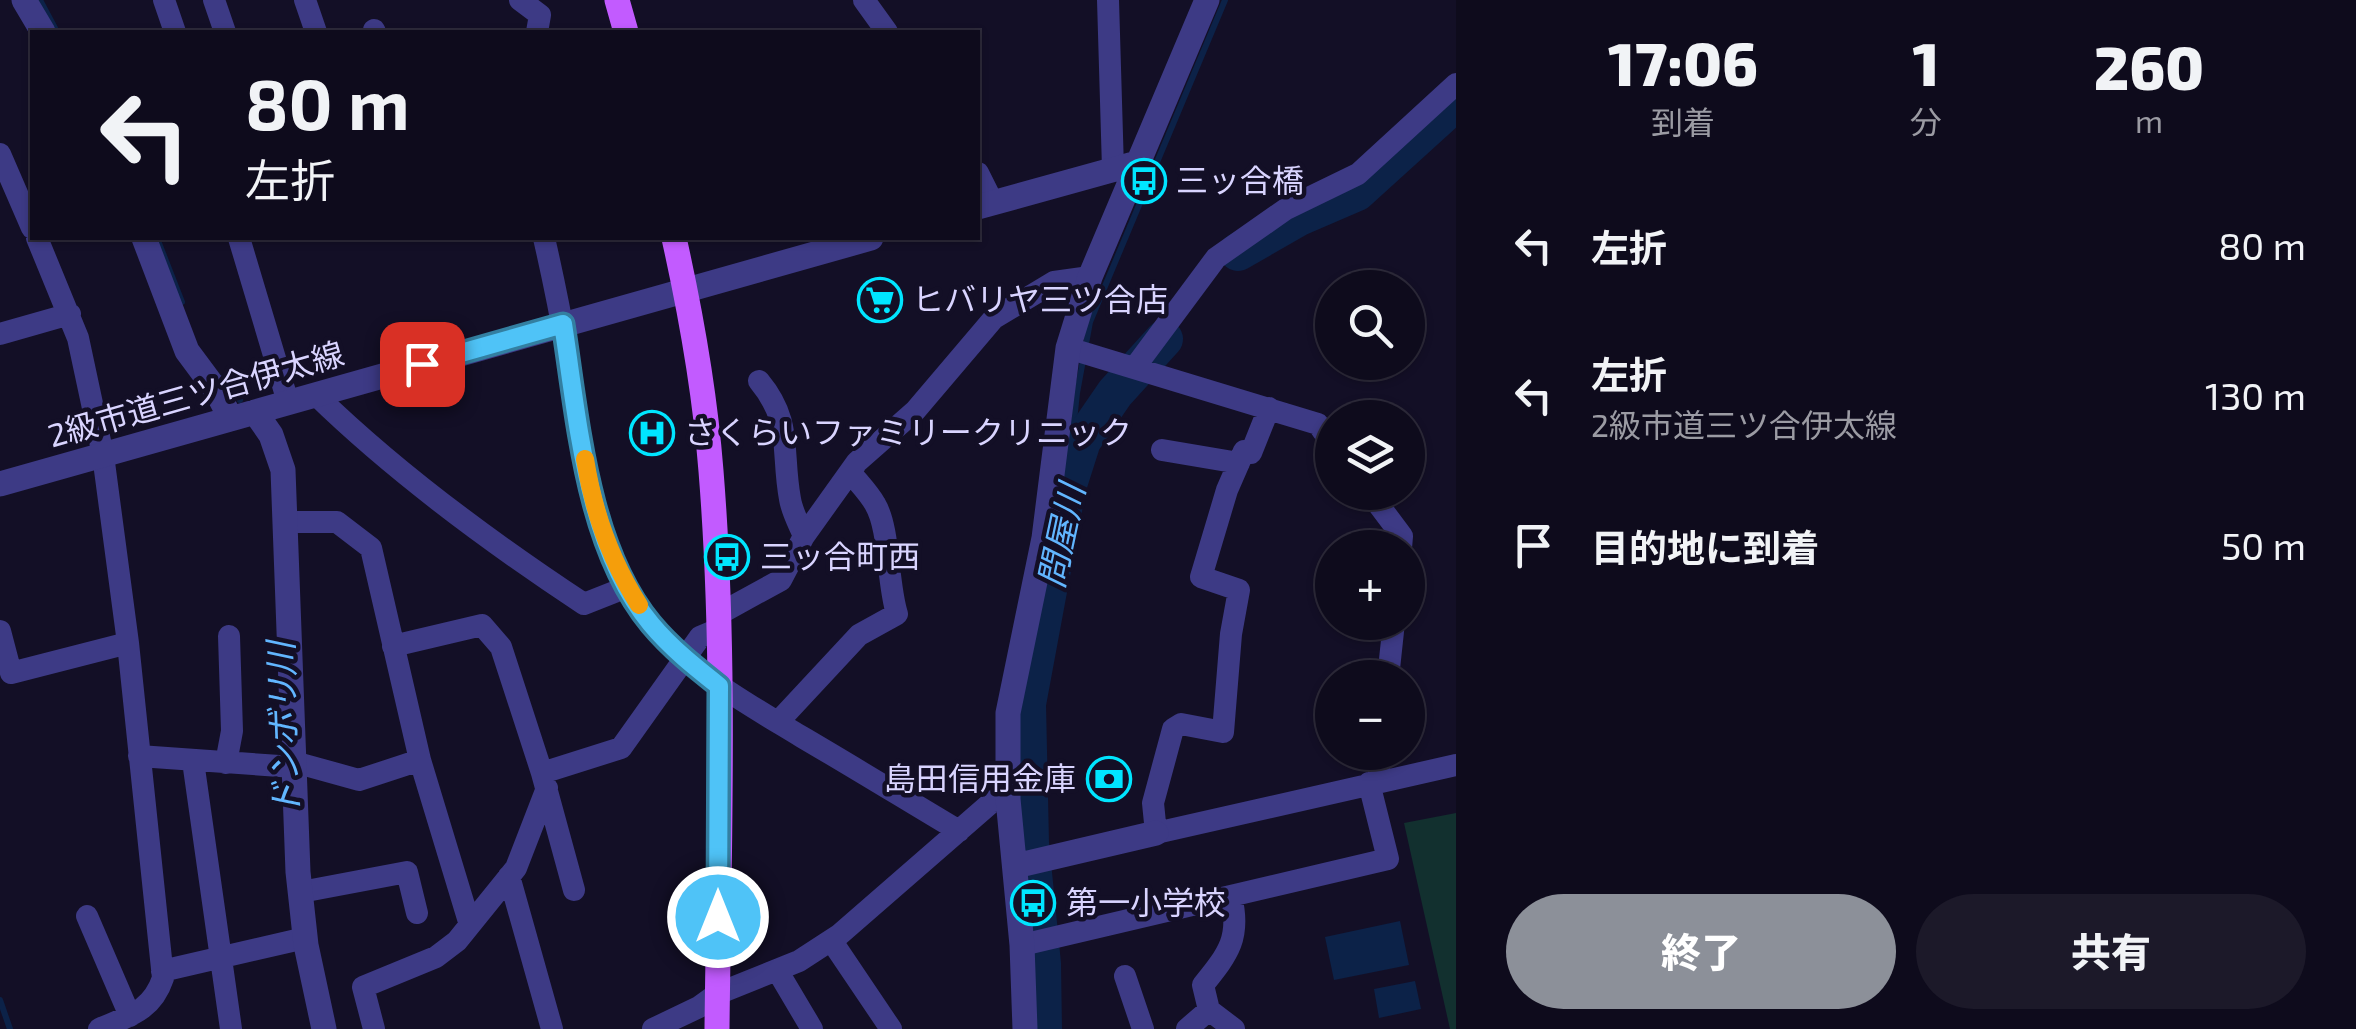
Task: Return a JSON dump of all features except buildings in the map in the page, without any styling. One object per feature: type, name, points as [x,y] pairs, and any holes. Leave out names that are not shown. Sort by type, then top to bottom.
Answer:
[{"type":"main road","points":[[617,0],[625,30]]},
{"type":"main road","points":[[674,240],[686,290],[711,468],[719,622],[717,1029]]},
{"type":"street","points":[[24,0],[41,30]]},
{"type":"street","points":[[164,0],[174,30]]},
{"type":"street","points":[[214,0],[223,30]]},
{"type":"street","points":[[305,0],[315,30]]},
{"type":"street","points":[[520,0],[540,15],[537,30]]},
{"type":"street","points":[[864,0],[886,30]]},
{"type":"street","points":[[1108,0],[1125,166]]},
{"type":"street","points":[[1025,1029],[1018,865],[1008,798],[1008,713],[1044,538],[1068,348],[1125,166],[1207,0]]},
{"type":"street","points":[[1135,367],[1216,258],[1286,209],[1358,174],[1456,84]]},
{"type":"street","points":[[0,154],[30,223]]},
{"type":"street","points":[[985,205],[1125,166]]},
{"type":"street","points":[[38,240],[70,314],[103,454],[128,643],[162,971],[156,997],[138,1019],[99,1029]]},
{"type":"street","points":[[145,240],[187,351],[216,390],[278,450],[283,470],[300,892],[305,938],[324,1029]]},
{"type":"street","points":[[240,240],[288,402]]},
{"type":"street","points":[[544,240],[563,324],[586,469],[600,523],[628,587],[648,621],[684,659],[719,686],[959,831]]},
{"type":"street","name":"2級市道三ツ合伊太線","points":[[0,484],[864,240]]},
{"type":"street","points":[[374,1029],[363,988],[436,957],[470,925],[516,868],[544,780],[621,748],[700,637],[781,580],[804,536],[850,472],[915,411],[994,318],[1054,282],[1090,277]]},
{"type":"street","points":[[0,334],[70,314]]},
{"type":"street","points":[[1068,348],[1315,423]]},
{"type":"street","points":[[759,381],[777,402],[790,504],[804,536]]},
{"type":"street","points":[[316,394],[360,437],[490,540],[584,604],[628,587]]},
{"type":"street","points":[[1156,832],[1153,803],[1173,729],[1181,724],[1224,732],[1239,590],[1201,577],[1227,490],[1244,451],[1252,454],[1269,408]]},
{"type":"street","points":[[1162,450],[1239,462]]},
{"type":"street","points":[[778,722],[859,635],[897,614],[876,504],[850,472]]},
{"type":"street","points":[[285,522],[336,522],[371,548],[420,760],[470,925]]},
{"type":"street","points":[[393,646],[482,625],[501,647],[574,890]]},
{"type":"street","points":[[0,632],[11,673],[128,643]]},
{"type":"street","points":[[226,763],[232,731],[228,636]]},
{"type":"street","points":[[139,756],[294,764],[359,780],[420,760]]},
{"type":"street","points":[[193,761],[231,1029]]},
{"type":"street","points":[[1018,865],[1456,764]]},
{"type":"street","points":[[1022,945],[1388,860],[1374,782],[1377,770]]},
{"type":"street","points":[[652,1029],[717,994],[799,961],[831,940],[993,801],[1008,798]]},
{"type":"street","points":[[300,892],[407,872],[417,913]]},
{"type":"street","points":[[509,876],[552,1029]]},
{"type":"street","points":[[1231,896],[1237,922],[1227,955],[1204,985],[1209,1010],[1234,1029]]},
{"type":"street","points":[[87,916],[138,1019]]},
{"type":"street","points":[[162,971],[305,938]]},
{"type":"street","points":[[831,940],[891,1028]]},
{"type":"street","points":[[777,970],[812,1029]]},
{"type":"street","points":[[1125,976],[1144,1029]]},
{"type":"street","points":[[1186,1029],[1209,1010]]},
{"type":"green space","points":[[1456,813],[1456,1029],[1450,1029],[1404,823]]},
{"type":"water","points":[[1400,921],[1409,965],[1334,980],[1325,937]]},
{"type":"water","points":[[1415,981],[1421,1009],[1379,1018],[1374,989]]},
{"type":"waterway","name":"ドンボリ川","points":[[40,0],[56,30]]},
{"type":"waterway","points":[[1067,488],[1077,393],[1090,322],[1225,0]]},
{"type":"waterway","name":"問屋川","points":[[1238,252],[1299,217],[1357,192],[1456,102]]},
{"type":"waterway","name":"ドンボリ川","points":[[158,240],[182,302]]},
{"type":"waterway","name":"問屋川","points":[[1043,1029],[1042,964],[1030,843],[1027,704],[1067,488],[1082,441],[1115,393],[1164,339]]},
{"type":"waterway","name":"ドンボリ川","points":[[222,378],[240,400]]},
{"type":"waterway","points":[[0,1000],[10,1029]]},
{"type":"slow traffic","points":[[585,459],[600,523],[622,578],[639,605]]},
{"type":"place","name":"三ッ合橋","points":[[1144,181]]},
{"type":"place","name":"ヒバリヤ三ツ合店","points":[[880,300]]},
{"type":"place","name":"さくらいファミリークリニック","points":[[652,433]]},
{"type":"place","name":"三ッ合町西","points":[[727,557]]},
{"type":"place","name":"島田信用金庫","points":[[1109,779]]},
{"type":"place","name":"第一小学校","points":[[1033,903]]},
{"type":"route","points":[[422,364],[563,324],[586,469],[600,523],[622,578],[648,621],[679,655],[719,686],[718,917]]}]
